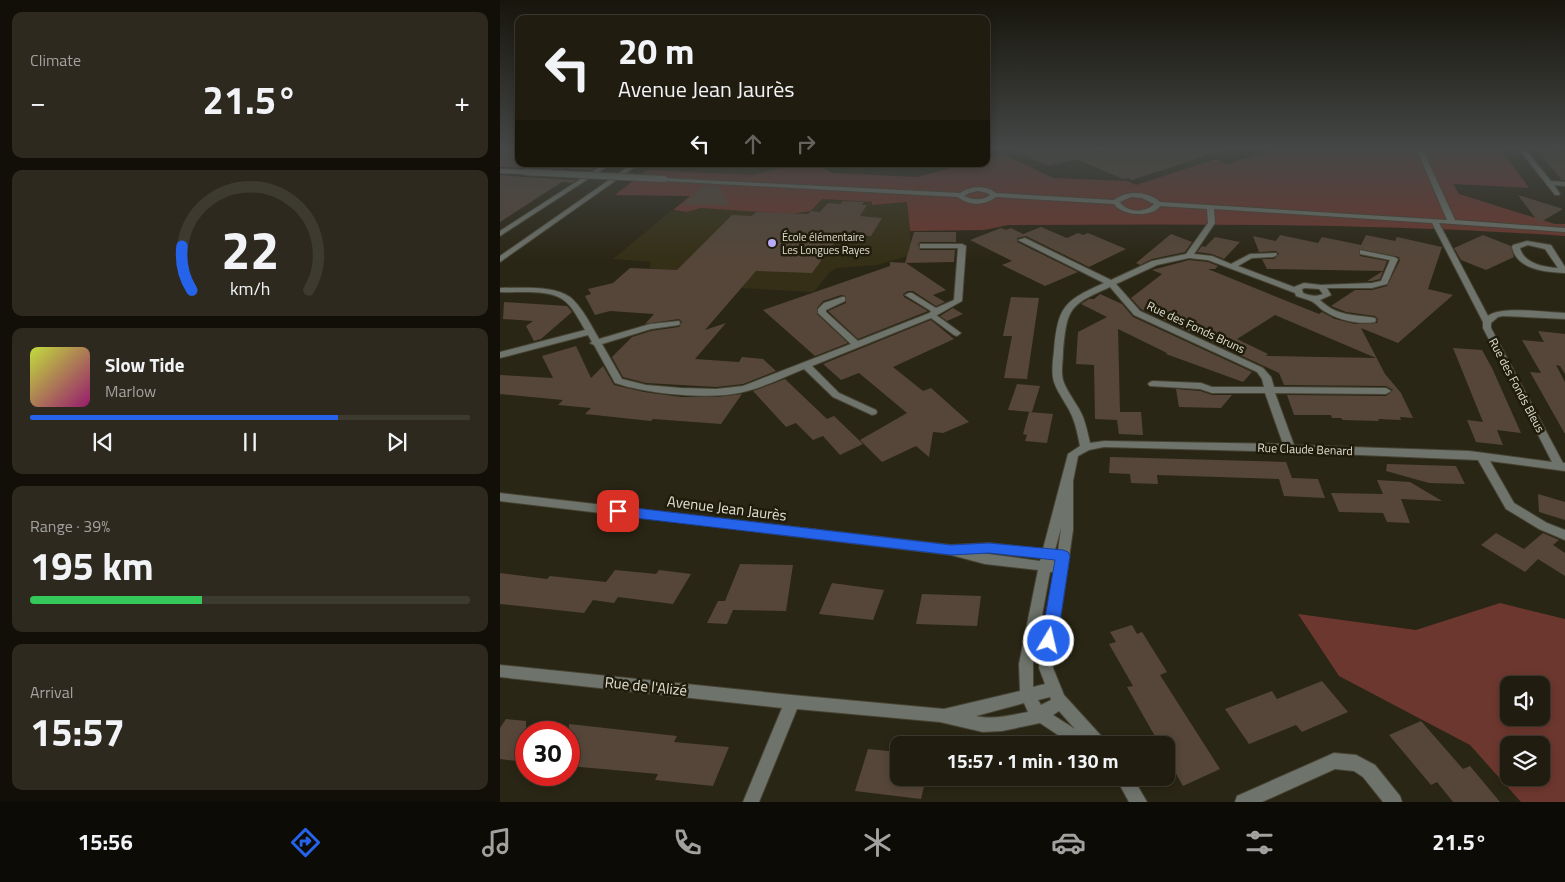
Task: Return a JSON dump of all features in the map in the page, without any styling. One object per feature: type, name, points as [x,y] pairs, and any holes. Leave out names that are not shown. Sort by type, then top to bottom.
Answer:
[{"type":"street","points":[[500,234],[575,185]]},
{"type":"street","points":[[500,260],[606,185]]},
{"type":"street","points":[[794,185],[961,195],[967,191],[978,189],[990,191],[994,196]]},
{"type":"street","points":[[1436,185],[1452,222]]},
{"type":"street","points":[[1550,185],[1557,194]]},
{"type":"street","points":[[961,195],[966,200],[976,202],[987,200],[994,196],[1116,202],[1123,197],[1137,195],[1151,198],[1158,204],[1434,220],[1565,230]]},
{"type":"street","points":[[1116,202],[1117,206],[1123,209],[1142,212],[1156,208],[1158,204]]},
{"type":"street","points":[[1189,256],[1212,223],[1210,207]]},
{"type":"street","points":[[1434,220],[1488,322]]},
{"type":"street","name":"Rue des Fonds Bruns","points":[[1022,240],[1111,283],[1137,313],[1260,370],[1266,375],[1269,382],[1269,390],[1290,448]]},
{"type":"street","points":[[1526,243],[1548,248],[1564,271],[1530,264],[1518,256],[1516,247],[1526,243]]},
{"type":"street","points":[[500,290],[550,293],[566,298],[576,308],[618,381],[640,387],[723,392],[745,389],[857,345],[958,301],[962,246],[923,246]]},
{"type":"street","points":[[1297,291],[1298,288],[1304,285],[1321,288],[1336,284],[1371,285],[1384,282],[1394,259],[1363,252]]},
{"type":"street","points":[[1231,267],[1250,256],[1272,255]]},
{"type":"street","points":[[1073,736],[1041,715],[1032,706],[1028,696],[1026,664],[1046,561],[1072,457],[1076,452],[1086,447],[1078,417],[1059,382],[1057,373],[1061,325],[1064,314],[1072,304],[1111,283],[1155,263],[1189,256],[1209,258],[1297,291],[1303,296],[1314,299],[1328,312],[1341,317],[1354,320],[1372,320]]},
{"type":"street","points":[[1314,299],[1327,295],[1321,288]]},
{"type":"street","points":[[909,295],[957,333]]},
{"type":"street","points":[[842,300],[827,305],[822,309],[822,313],[857,345]]},
{"type":"street","name":"Rue des Fonds Bleus","points":[[1563,467],[1488,328],[1488,322],[1494,315],[1503,313],[1565,316]]},
{"type":"street","points":[[596,343],[650,326],[676,323]]},
{"type":"street","points":[[500,355],[589,332]]},
{"type":"street","points":[[806,365],[836,395],[872,412]]},
{"type":"street","points":[[1152,384],[1201,386],[1212,390],[1386,391]]},
{"type":"street","name":"Rue Claude Benard","points":[[1086,447],[1112,443],[1290,448],[1482,457],[1563,467]]},
{"type":"street","points":[[1482,457],[1510,506],[1543,526],[1565,535]]},
{"type":"street","points":[[1067,481],[1067,530],[1046,668],[1056,696],[1091,736]]},
{"type":"street","name":"Avenue Jean Jaurès","points":[[500,497],[951,550],[989,548],[1062,563]]},
{"type":"street","name":"Rue de l'Alizé","points":[[501,672],[940,715],[983,725],[1017,722],[1041,715],[1056,696]]},
{"type":"street","name":"Rue de l'Alizé","points":[[940,715],[973,710],[1028,696],[1056,696]]},
{"type":"street","points":[[751,802],[792,702]]},
{"type":"street","points":[[1243,802],[1334,761],[1356,763],[1369,771],[1394,802]]},
{"type":"street","points":[[1129,786],[1139,802]]},
{"type":"shaded area","points":[[627,185],[1454,185],[1459,194],[1555,224],[1565,224],[1565,236],[1426,229],[1217,225],[1008,225],[984,230],[910,231],[907,202],[872,205],[872,202],[822,199],[811,211],[791,214],[701,208],[687,212],[673,210],[690,196],[615,195]]},
{"type":"shaded area","points":[[1480,185],[1527,185],[1529,188]]},
{"type":"shaded area","name":"École élémentaire Les Longues Rayes","points":[[822,199],[873,202],[873,205],[907,202],[912,255],[877,265],[837,268],[830,272],[814,292],[646,283],[651,262],[613,259],[671,211],[687,212],[701,208],[791,213],[812,211]]},
{"type":"shaded area","points":[[1500,603],[1565,619],[1565,802],[1521,802],[1507,786],[1550,786],[1550,736],[1500,736],[1500,779],[1470,745],[1339,676],[1298,614],[1416,630]]},
{"type":"building","points":[[500,185],[557,185],[500,222]]},
{"type":"building","points":[[704,185],[710,185],[719,186],[729,205],[682,205]]},
{"type":"building","points":[[1518,195],[1563,209],[1539,223]]},
{"type":"building","points":[[843,201],[864,202],[862,205],[867,205],[860,216],[882,218],[871,236],[840,235],[812,273],[756,271],[705,330],[726,323],[695,359],[739,362],[742,357],[763,359],[776,371],[743,384],[716,387],[646,383],[623,377],[612,357],[632,337],[651,331],[679,327],[682,322],[679,319],[645,324],[654,314],[610,311],[595,315],[585,296],[591,294],[588,289],[613,283],[630,268],[677,270],[732,215],[752,216],[756,212],[808,214],[811,211],[820,212],[828,203],[840,204]]},
{"type":"building","points":[[1041,227],[1067,238],[1078,233],[1083,235],[1088,233],[1126,249],[1089,267],[1026,236],[1017,238],[1017,242],[1078,272],[1045,286],[1002,265],[1012,261],[970,240],[1001,228],[1006,230],[1011,228],[1023,234]]},
{"type":"building","points":[[914,232],[956,232],[956,242],[920,242],[918,244],[920,250],[955,250],[954,262],[905,263]]},
{"type":"building","points":[[1171,234],[1192,242],[1185,252],[1152,259],[1140,265],[1136,263]]},
{"type":"building","points":[[1280,235],[1318,243],[1322,237],[1361,245],[1366,235],[1395,241],[1397,237],[1442,247],[1428,289],[1453,295],[1398,343],[1361,328],[1385,374],[1401,393],[1413,418],[1400,417],[1401,420],[1378,419],[1379,421],[1343,420],[1341,418],[1332,418],[1331,415],[1294,415],[1287,395],[1386,396],[1393,390],[1386,386],[1284,385],[1279,373],[1141,309],[1131,298],[1162,274],[1152,270],[1189,260],[1208,262],[1218,266],[1215,269],[1208,269],[1319,314],[1322,312],[1335,319],[1355,324],[1377,323],[1378,319],[1375,316],[1346,312],[1331,306],[1355,290],[1372,290],[1387,286],[1400,260],[1399,257],[1359,249],[1360,256],[1387,261],[1380,279],[1372,281],[1367,281],[1383,271],[1267,269],[1262,259],[1274,259],[1279,254],[1276,251],[1259,252],[1253,236],[1276,241]],"holes":[[[1275,315],[1376,358],[1266,356],[1268,354],[1237,339]]]},
{"type":"building","points":[[1483,235],[1511,246],[1514,257],[1486,270],[1461,260],[1454,248]]},
{"type":"building","points":[[1215,237],[1240,242],[1224,259],[1212,254],[1197,252]]},
{"type":"building","points":[[890,262],[906,263],[946,290],[933,295],[945,302],[936,306],[913,291],[908,291],[903,294],[904,297],[928,311],[858,339],[828,311],[846,303],[846,296],[841,295],[823,301],[817,308],[817,314],[848,343],[815,356],[763,310],[890,266]]},
{"type":"building","points":[[1100,294],[1122,304],[1133,317],[1252,372],[1243,382],[1166,354],[1118,329],[1120,412],[1141,412],[1143,435],[1119,434],[1117,420],[1095,419],[1094,365],[1076,364],[1078,332],[1107,317],[1081,304],[1089,299],[1094,299]]},
{"type":"building","points":[[1011,297],[1039,298],[1027,379],[1004,378],[1012,336],[1003,336]]},
{"type":"building","points":[[504,302],[567,306],[572,312],[541,339],[534,341],[526,326],[533,321],[503,319]]},
{"type":"building","points":[[953,308],[963,314],[947,321],[940,316]]},
{"type":"building","points":[[931,320],[954,339],[893,367],[923,391],[931,388],[969,422],[943,433],[933,432],[929,457],[916,446],[882,462],[860,440],[907,413],[859,373],[841,380],[823,364]]},
{"type":"building","points":[[1538,331],[1565,334],[1565,374],[1560,366],[1556,365],[1565,382],[1565,434],[1530,372],[1541,373],[1522,340],[1544,342]]},
{"type":"building","points":[[576,346],[591,378],[603,366],[614,385],[644,392],[681,397],[717,397],[742,394],[721,424],[653,419],[651,421],[585,414],[591,408],[558,405],[563,400],[500,394],[500,375],[553,378],[542,356]]},
{"type":"building","points":[[1453,348],[1482,350],[1492,368],[1521,433],[1497,430],[1503,445],[1476,442],[1467,420],[1483,422]]},
{"type":"building","points":[[785,379],[827,419],[834,416],[863,444],[840,455],[823,436],[813,440],[796,423],[786,427],[753,391]]},
{"type":"building","points":[[1017,384],[1040,386],[1032,412],[1008,410]]},
{"type":"building","points":[[1176,389],[1200,391],[1212,395],[1232,395],[1221,408],[1179,407]]},
{"type":"building","points":[[1029,412],[1053,414],[1047,443],[1025,441],[1027,435],[1023,434]]},
{"type":"building","points":[[1110,457],[1286,462],[1292,478],[1318,479],[1325,498],[1284,496],[1279,479],[1157,475],[1158,484],[1131,483],[1130,474],[1109,473]]},
{"type":"building","points":[[1387,464],[1456,466],[1465,484],[1429,483],[1386,471]]},
{"type":"building","points":[[1377,480],[1410,482],[1442,501],[1401,499],[1410,523],[1387,522],[1383,513],[1339,512],[1331,493],[1383,494]]},
{"type":"building","points":[[1538,494],[1565,502],[1565,520],[1539,512]]},
{"type":"building","points":[[1496,533],[1524,549],[1543,533],[1559,540],[1553,545],[1565,553],[1565,576],[1538,559],[1525,572],[1481,545]]},
{"type":"building","points":[[740,564],[793,565],[786,611],[733,610],[727,624],[707,623],[718,601],[725,601]]},
{"type":"building","points":[[615,570],[656,574],[659,570],[691,574],[673,604],[618,597],[614,603],[593,600],[584,613],[500,604],[500,573],[547,579],[550,576],[606,582]]},
{"type":"building","points":[[832,583],[884,590],[873,620],[819,614]]},
{"type":"building","points":[[922,594],[981,596],[977,626],[916,624]]},
{"type":"building","points":[[1132,625],[1137,634],[1142,632],[1167,672],[1160,675],[1220,769],[1183,786],[1175,772],[1175,736],[1155,736],[1127,687],[1133,686],[1109,644],[1116,642],[1110,632]]},
{"type":"building","points":[[1322,681],[1348,712],[1302,732],[1296,725],[1249,744],[1225,709],[1272,691],[1277,699]]},
{"type":"building","points":[[506,719],[526,721],[515,721],[515,761],[500,759],[500,728]]},
{"type":"building","points":[[1421,721],[1463,769],[1470,766],[1500,802],[1453,802],[1437,782],[1431,785],[1389,735]]},
{"type":"building","points":[[580,725],[677,736],[674,742],[729,747],[713,786],[655,780],[658,774],[580,767]]},
{"type":"building","points":[[868,749],[890,751],[890,786],[924,786],[921,799],[855,791]]},
{"type":"place","name":"École élémentaire Les Longues Rayes","points":[[772,243]]},
{"type":"route","points":[[618,511],[951,550],[989,548],[1063,556],[1049,641]]}]
